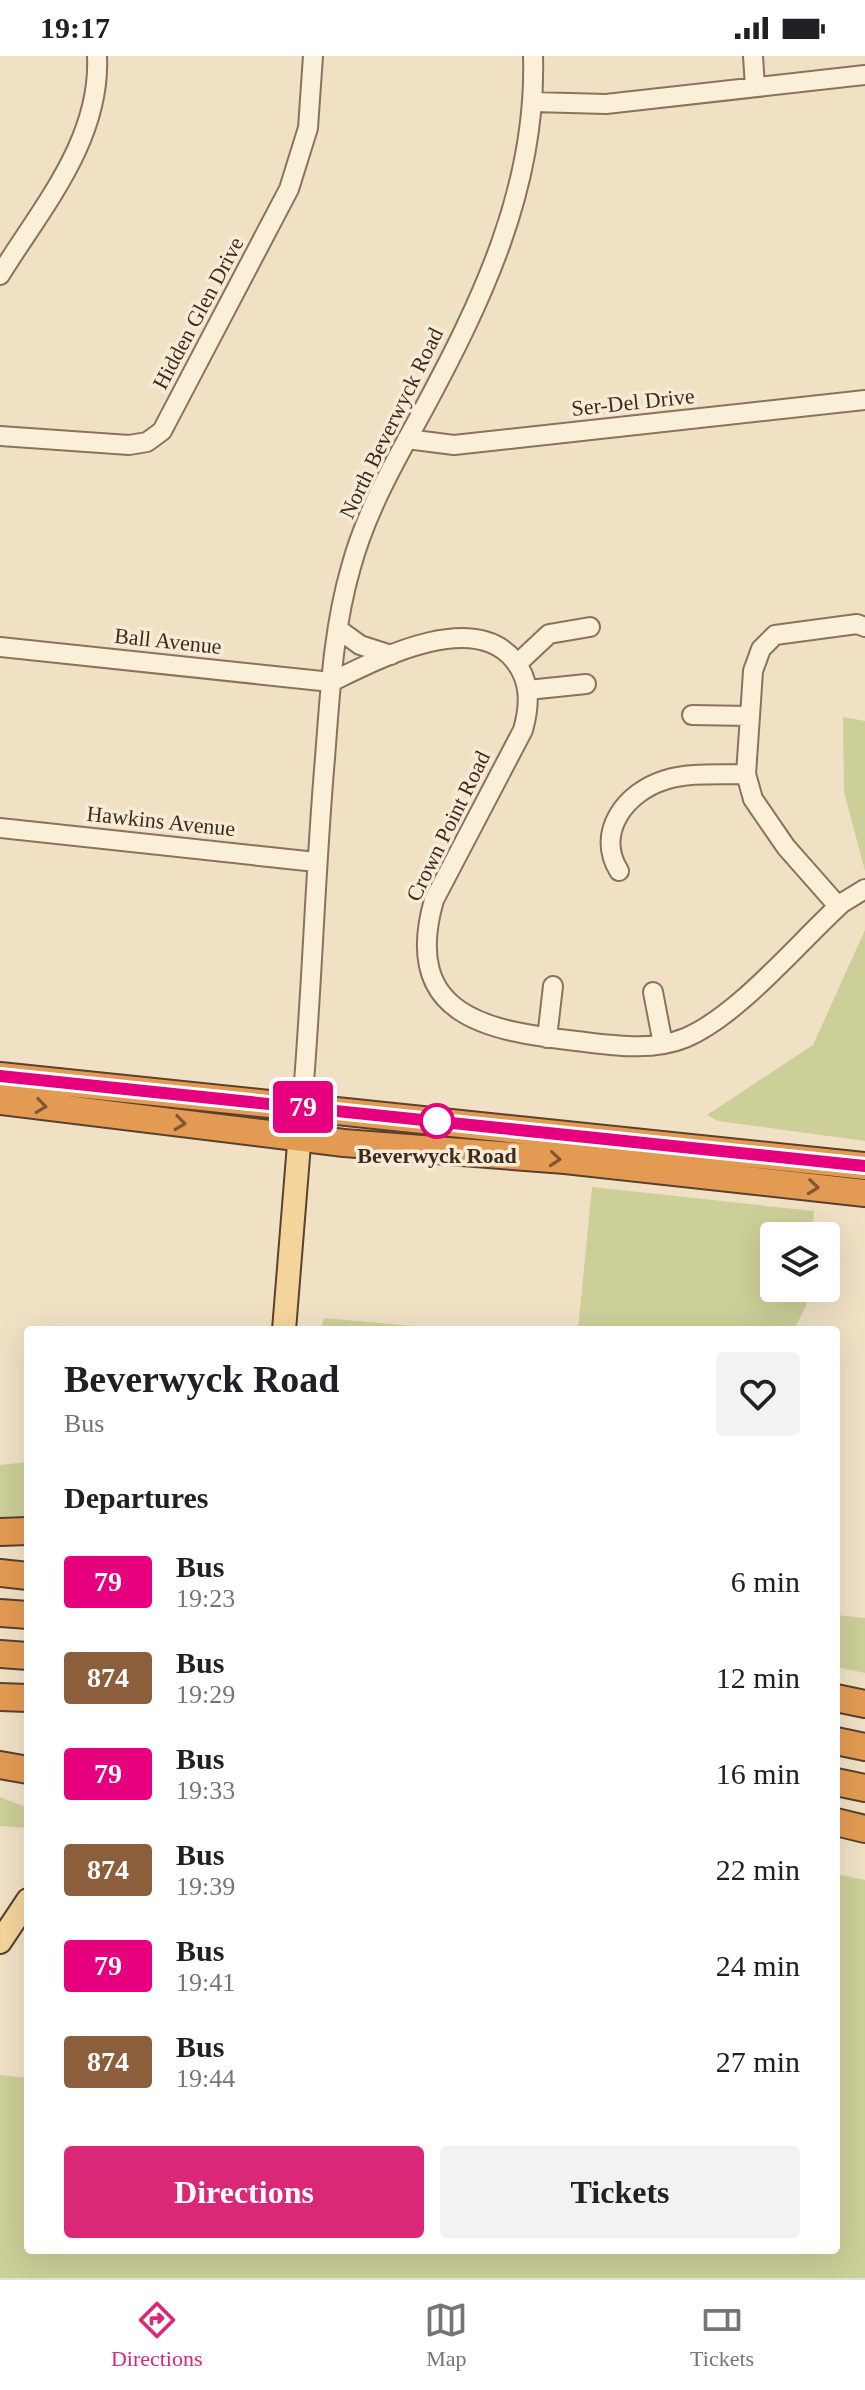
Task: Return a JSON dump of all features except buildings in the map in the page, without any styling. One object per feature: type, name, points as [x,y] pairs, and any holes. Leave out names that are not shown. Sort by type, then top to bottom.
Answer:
[{"type":"highway","points":[[0,1076],[865,1166]]},
{"type":"highway","points":[[0,1101],[300,1138],[565,1160],[865,1193]]},
{"type":"highway","points":[[0,1532],[24,1531]]},
{"type":"highway","points":[[0,1573],[24,1577]]},
{"type":"highway","points":[[0,1580],[24,1578]]},
{"type":"highway","points":[[0,1613],[24,1615]]},
{"type":"highway","points":[[0,1654],[24,1656]]},
{"type":"highway","points":[[0,1697],[24,1698]]},
{"type":"highway","points":[[840,1699],[865,1704]]},
{"type":"highway","points":[[840,1742],[865,1747]]},
{"type":"highway","points":[[0,1765],[24,1769]]},
{"type":"highway","points":[[840,1783],[865,1788]]},
{"type":"highway","points":[[840,1823],[865,1829]]},
{"type":"main road","points":[[284,1326],[302,1107]]},
{"type":"main road","points":[[0,1942],[24,1906]]},
{"type":"street","points":[[0,275],[85,135],[97,93],[97,56]]},
{"type":"street","name":"Hidden Glen Drive","points":[[0,436],[129,445],[147,442],[162,431],[289,189],[308,128],[313,56]]},
{"type":"street","name":"North Beverwyck Road","points":[[302,1107],[316,862],[331,682],[351,565],[366,523],[484,290],[502,247],[526,162],[533,102],[533,56]]},
{"type":"street","points":[[753,56],[755,87]]},
{"type":"street","points":[[533,102],[606,104],[865,75]]},
{"type":"street","name":"Ser-Del Drive","points":[[407,439],[454,445],[865,400]]},
{"type":"street","points":[[838,906],[786,847],[753,799],[746,774],[753,671],[761,649],[775,635],[857,624],[865,627]]},
{"type":"street","points":[[331,682],[429,642],[466,638],[501,648],[517,664],[549,634],[590,627]]},
{"type":"street","points":[[338,629],[360,645],[391,655]]},
{"type":"street","name":"Ball Avenue","points":[[0,647],[331,682]]},
{"type":"street","name":"Crown Point Road","points":[[517,664],[528,690],[529,703],[523,730],[434,900],[426,936],[432,973],[439,990],[463,1015],[503,1031],[609,1045],[663,1044],[684,1038],[724,1015],[838,906],[865,889]]},
{"type":"street","points":[[528,690],[586,684]]},
{"type":"street","points":[[692,715],[750,716]]},
{"type":"street","points":[[619,871],[611,858],[611,833],[615,819],[648,787],[682,776],[746,774]]},
{"type":"street","name":"Hawkins Avenue","points":[[0,828],[316,862]]},
{"type":"street","points":[[547,1038],[553,986]]},
{"type":"street","points":[[653,992],[663,1044]]},
{"type":"green space","points":[[843,717],[865,721],[865,871],[844,792]]},
{"type":"green space","points":[[865,930],[865,1141],[718,1121],[707,1115],[813,1045]]},
{"type":"green space","points":[[592,1187],[814,1211],[813,1222],[760,1222],[760,1302],[806,1302],[796,1326],[578,1326]]},
{"type":"green space","points":[[324,1318],[412,1326],[322,1326]]},
{"type":"green space","points":[[24,1462],[24,1522],[0,1524],[0,1465]]},
{"type":"green space","points":[[840,1615],[865,1618],[865,1673],[840,1668]]},
{"type":"green space","points":[[0,1797],[24,1806],[24,1828],[0,1826]]},
{"type":"green space","points":[[840,1875],[865,1880],[865,2278],[0,2278],[0,2075],[24,2078],[24,2254],[840,2254]]},
{"type":"bus line","name":"79","points":[[0,1076],[865,1166]]},
{"type":"place","name":"Beverwyck Road","points":[[437,1121]]}]
